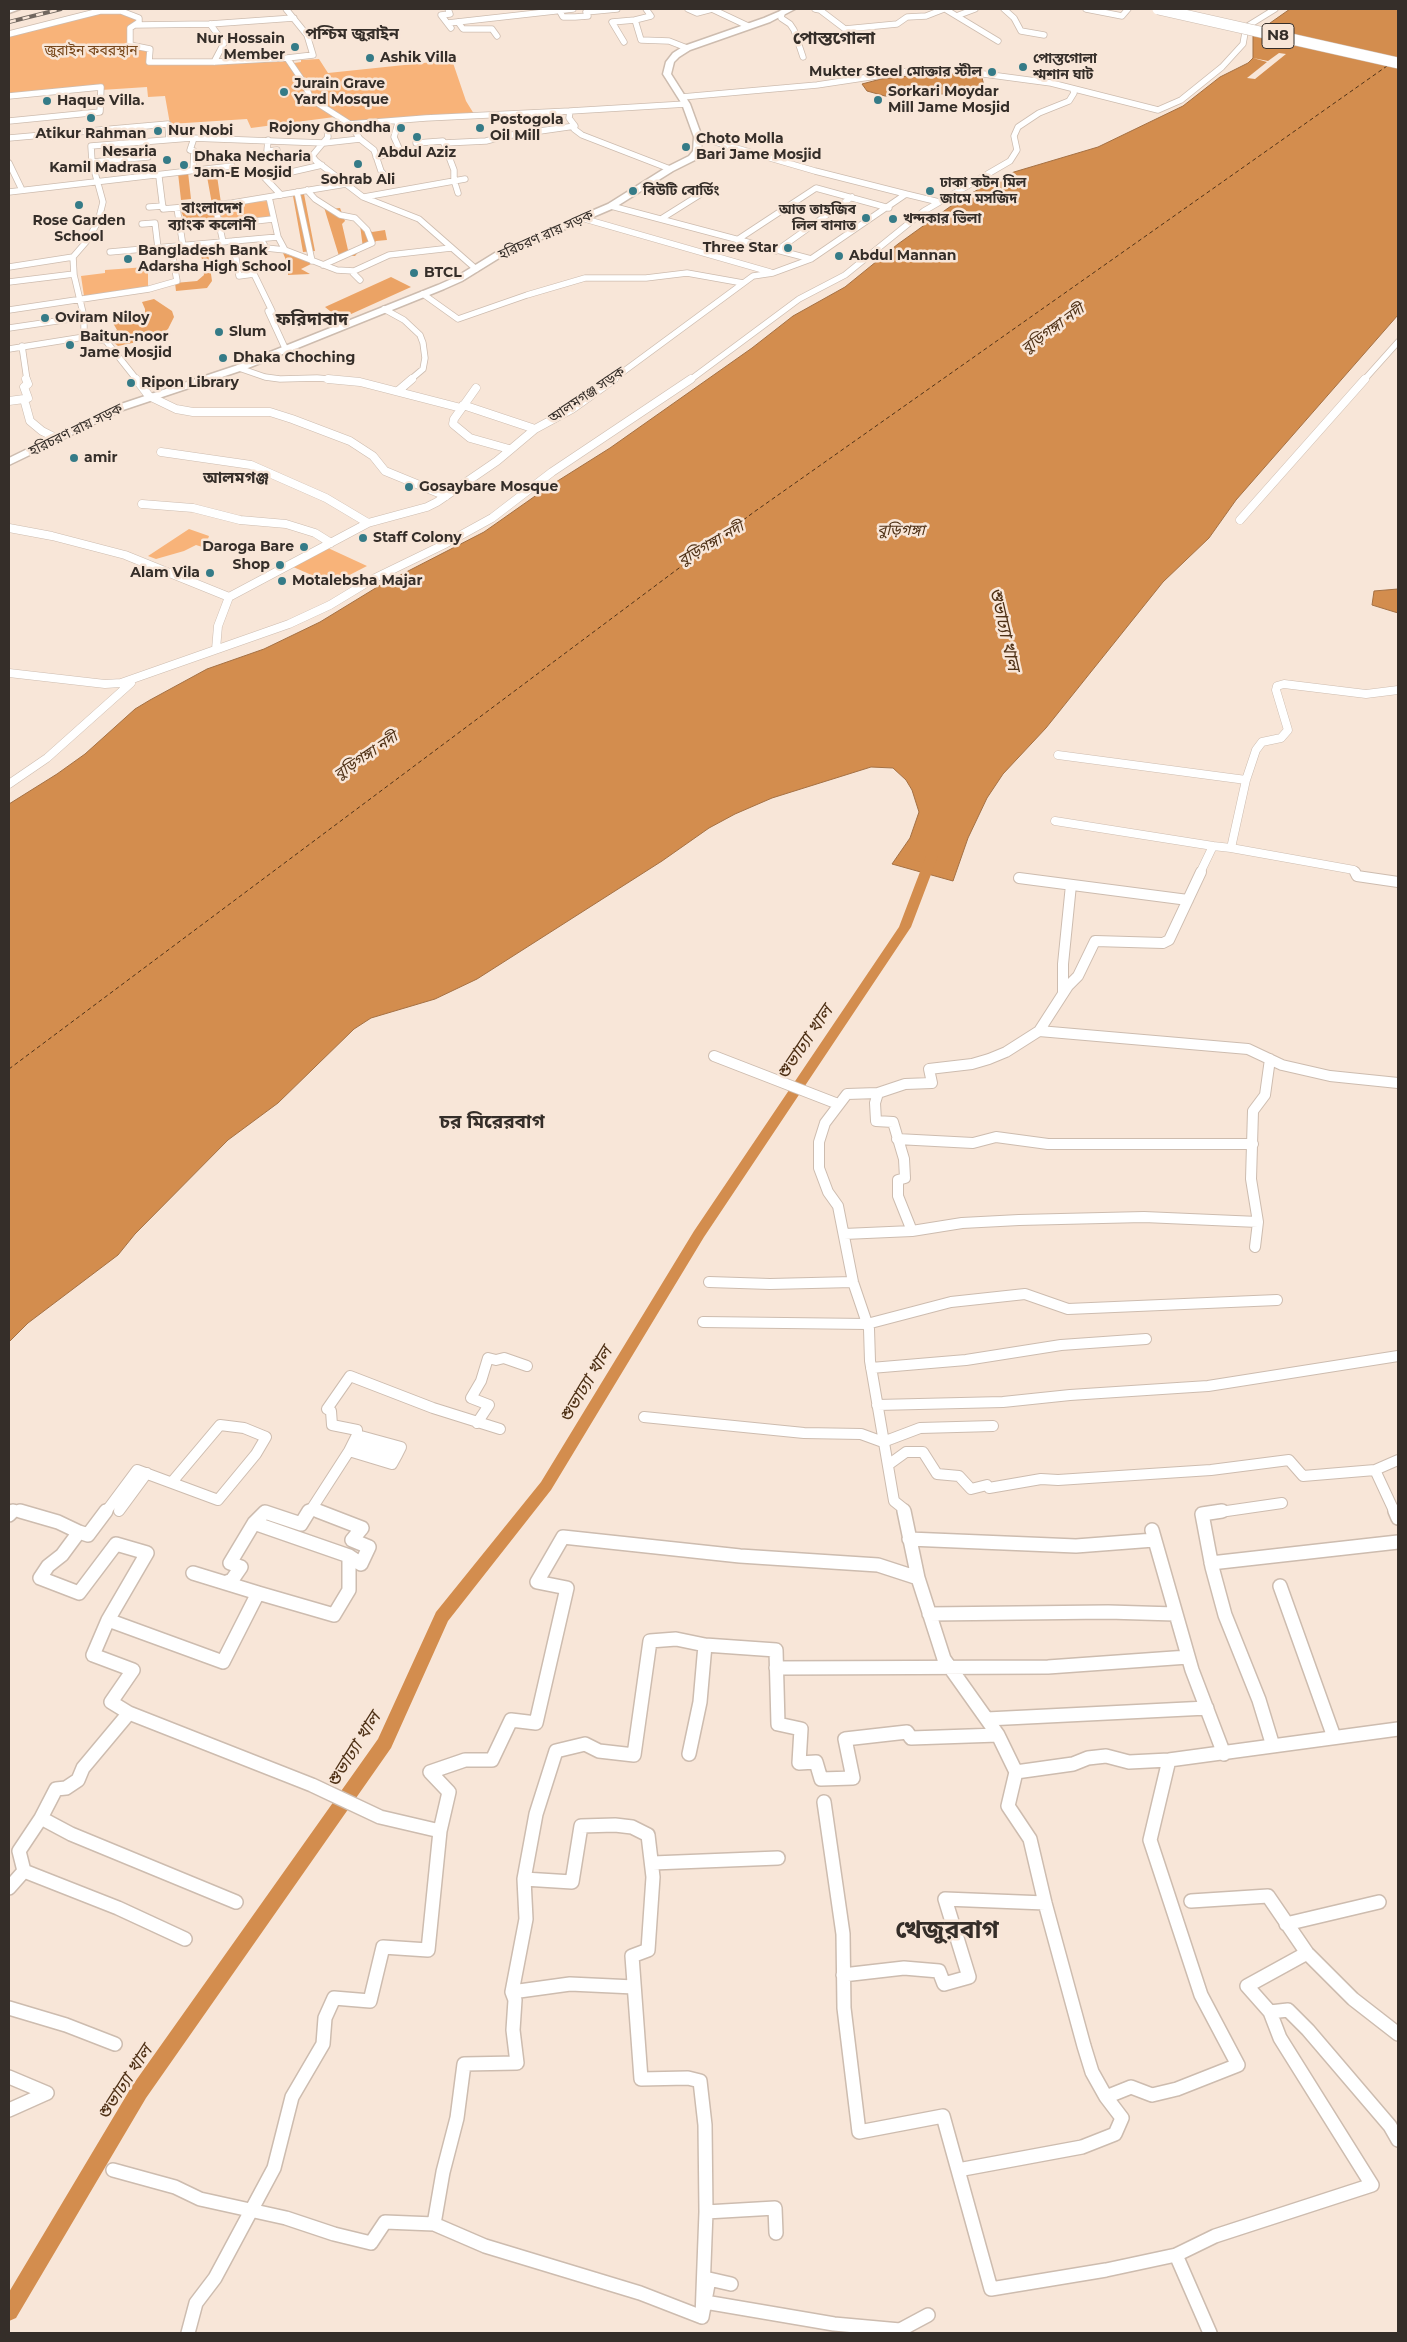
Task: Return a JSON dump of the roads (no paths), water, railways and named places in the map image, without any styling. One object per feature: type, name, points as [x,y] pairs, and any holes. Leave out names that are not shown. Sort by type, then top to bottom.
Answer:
[{"type":"highway","name":"N8","points":[[1158,9],[1398,63]]},
{"type":"highway","name":"N8","points":[[1179,9],[1398,57]]},
{"type":"main road","points":[[9,10],[16,9]]},
{"type":"main road","points":[[698,137],[684,100],[668,74],[668,69],[676,54],[687,48],[786,11]]},
{"type":"main road","name":"হরিচরণ রায় সড়ক","points":[[9,462],[112,411],[149,396],[239,368],[459,280],[522,244],[585,219],[610,206],[670,169],[692,158],[697,151],[698,137]]},
{"type":"street","points":[[9,34],[110,10],[132,14],[139,18],[139,22],[130,28],[130,45],[150,48],[149,62],[214,62],[313,55],[307,36],[286,9]]},
{"type":"street","points":[[449,9],[450,14],[441,15],[452,29]]},
{"type":"street","points":[[438,10],[457,9]]},
{"type":"street","points":[[448,23],[481,17],[573,9]]},
{"type":"street","points":[[559,10],[563,17],[575,17],[588,16],[586,12],[617,9]]},
{"type":"street","points":[[624,42],[612,22],[651,16],[646,9]]},
{"type":"street","points":[[688,9],[697,13],[712,9],[748,26]]},
{"type":"street","points":[[815,9],[820,10],[845,29],[897,24],[907,17],[926,16],[944,9],[959,15],[998,41]]},
{"type":"street","points":[[959,15],[975,9]]},
{"type":"street","points":[[1004,9],[1014,18],[1021,31],[1044,35]]},
{"type":"street","points":[[1086,9],[1122,16],[1128,9]]},
{"type":"street","points":[[476,269],[419,219],[363,197],[312,156],[328,137],[326,130],[350,124],[570,111],[684,100],[817,85],[906,71],[946,68],[1051,83],[1158,110],[1165,108],[1199,87],[1222,68],[1243,44],[1246,27],[1275,9]]},
{"type":"street","points":[[786,11],[781,18],[790,24],[794,30],[803,58]]},
{"type":"street","points":[[202,16],[224,43],[214,62]]},
{"type":"street","points":[[135,25],[208,24],[294,18]]},
{"type":"street","points":[[634,20],[640,40],[669,40],[687,48]]},
{"type":"street","points":[[458,22],[463,29],[492,29],[497,36]]},
{"type":"street","points":[[287,58],[304,83],[311,100],[350,124],[360,139],[374,150],[381,171],[388,180]]},
{"type":"street","points":[[9,96],[101,87],[101,111],[9,121]]},
{"type":"street","points":[[9,674],[105,684],[121,683],[289,624],[323,609],[360,586],[443,545],[492,518],[552,472],[719,360],[792,304],[845,274],[905,225],[939,202],[968,187],[1010,161],[1017,150],[1014,136],[1018,127],[1039,113],[1069,101],[1074,94],[1073,90]]},
{"type":"street","points":[[570,111],[569,118],[575,126],[574,129],[582,135],[670,169]]},
{"type":"street","points":[[66,116],[69,132]]},
{"type":"street","points":[[376,157],[401,153],[394,137],[398,123],[396,121]]},
{"type":"street","points":[[9,138],[168,124],[169,139]]},
{"type":"street","points":[[416,143],[486,141],[505,136],[575,126]]},
{"type":"street","points":[[698,137],[815,172],[939,202]]},
{"type":"street","points":[[9,266],[73,257],[86,242],[98,222],[103,202],[92,162],[91,146],[147,140],[194,138],[324,143],[360,139]]},
{"type":"street","points":[[193,169],[194,150],[190,150],[194,138]]},
{"type":"street","points":[[147,140],[148,157],[156,175],[163,209],[215,205],[346,184]]},
{"type":"street","points":[[268,140],[268,151],[277,150]]},
{"type":"street","points":[[444,143],[454,170],[454,180],[458,193]]},
{"type":"street","points":[[92,162],[148,157]]},
{"type":"street","points":[[9,163],[22,190]]},
{"type":"street","points":[[281,195],[265,178],[322,165]]},
{"type":"street","points":[[9,192],[232,166]]},
{"type":"street","points":[[363,197],[465,179]]},
{"type":"street","points":[[661,219],[712,187]]},
{"type":"street","points":[[737,240],[816,188],[889,208]]},
{"type":"street","points":[[307,190],[315,199],[340,216],[355,218],[367,230],[372,243],[323,265]]},
{"type":"street","points":[[297,192],[312,261]]},
{"type":"street","name":"আলমগঞ্জ সড়ক","points":[[229,597],[368,523],[427,507],[446,496],[497,460],[535,429],[572,409],[742,283],[753,276],[773,273],[812,260],[889,208],[906,194]]},
{"type":"street","points":[[268,197],[278,237],[285,250]]},
{"type":"street","points":[[776,251],[852,197]]},
{"type":"street","points":[[215,205],[223,242]]},
{"type":"street","points":[[149,207],[163,206]]},
{"type":"street","points":[[610,206],[812,260]]},
{"type":"street","points":[[177,208],[183,246]]},
{"type":"street","points":[[237,223],[274,219]]},
{"type":"street","points":[[585,219],[773,273]]},
{"type":"street","points":[[142,224],[155,222],[158,248]]},
{"type":"street","points":[[110,252],[278,237]]},
{"type":"street","points":[[261,239],[266,248],[285,250],[337,270],[354,271],[389,255],[451,248]]},
{"type":"street","points":[[233,241],[239,276],[254,274],[272,311],[268,311],[285,348]]},
{"type":"street","points":[[9,310],[149,289],[177,281],[171,247]]},
{"type":"street","points":[[73,257],[74,274],[84,317],[84,338]]},
{"type":"street","points":[[354,271],[352,273],[360,280]]},
{"type":"street","points":[[423,294],[458,319],[584,278],[646,278],[676,276],[687,273],[742,283]]},
{"type":"street","points":[[9,282],[74,274]]},
{"type":"street","points":[[384,309],[404,320],[420,335],[423,343],[425,358],[423,369],[398,391]]},
{"type":"street","points":[[9,328],[84,317]]},
{"type":"street","points":[[9,349],[84,338],[106,341],[149,396],[176,408],[193,412],[270,412],[292,418],[350,441],[373,456],[386,471],[446,496]]},
{"type":"street","points":[[1240,520],[1398,342]]},
{"type":"street","points":[[9,401],[28,397],[24,387],[28,384],[24,373],[22,346]]},
{"type":"street","points":[[239,368],[265,377],[280,379],[317,378],[360,382],[462,407],[535,429]]},
{"type":"street","points":[[476,388],[462,407],[453,424],[461,432],[479,442],[509,449]]},
{"type":"street","points":[[24,399],[30,421],[42,431],[58,439]]},
{"type":"street","points":[[161,452],[227,460],[251,465],[326,498],[368,523]]},
{"type":"street","points":[[142,504],[193,508],[240,520],[286,524],[315,533],[331,543]]},
{"type":"street","points":[[9,528],[52,536],[125,556],[229,597],[218,626],[216,649]]},
{"type":"street","points":[[9,784],[47,758],[83,727],[113,697],[142,676]]},
{"type":"street","points":[[1231,848],[1246,780],[1256,750],[1262,742],[1281,738],[1288,730],[1276,690],[1277,686],[1284,684],[1366,694],[1398,690]]},
{"type":"street","points":[[1058,755],[1149,769],[1246,780]]},
{"type":"street","points":[[1055,821],[1231,848],[1300,862],[1354,870],[1357,876],[1398,882]]},
{"type":"street","points":[[958,2170],[1082,2147],[1115,2134],[1122,2118],[1106,2097],[1092,2072],[1044,1903],[1030,1839],[1008,1806],[1016,1772],[998,1735],[944,1659],[929,1614],[918,1578],[904,1509],[894,1501],[870,1368],[867,1324],[853,1282],[838,1206],[828,1192],[819,1168],[819,1142],[825,1123],[847,1094],[878,1093],[905,1084],[932,1083],[929,1069],[972,1064],[989,1059],[1006,1052],[1039,1030],[1063,993],[1078,976],[1095,941],[1166,942],[1213,846]]},
{"type":"street","points":[[1019,878],[1188,900]]},
{"type":"street","points":[[1063,993],[1071,885]]},
{"type":"street","points":[[1039,1030],[1248,1049],[1282,1064],[1330,1076],[1398,1083]]},
{"type":"street","points":[[714,1056],[838,1104]]},
{"type":"street","points":[[1255,1247],[1258,1222],[1252,1180],[1253,1111],[1265,1094],[1270,1059]]},
{"type":"street","points":[[878,1093],[874,1103],[876,1121],[893,1122],[904,1159],[905,1178],[898,1180],[898,1196],[912,1231]]},
{"type":"street","points":[[897,1139],[973,1143],[996,1137],[1048,1144],[1253,1144]]},
{"type":"street","points":[[844,1234],[912,1231],[962,1224],[1019,1220],[1144,1217],[1258,1222]]},
{"type":"street","points":[[709,1282],[770,1284],[853,1282]]},
{"type":"street","points":[[703,1322],[867,1324],[951,1302],[1025,1294],[1068,1309],[1277,1300]]},
{"type":"street","points":[[870,1368],[966,1360],[1061,1345],[1146,1339]]},
{"type":"street","points":[[877,1405],[1002,1402],[1070,1395],[1208,1386],[1398,1356]]},
{"type":"street","points":[[477,1423],[489,1405],[471,1398],[481,1381],[488,1358],[496,1360],[504,1358],[527,1366]]},
{"type":"street","points":[[227,1582],[232,1580],[241,1568],[230,1562],[254,1523],[265,1512],[300,1524],[312,1509],[353,1443],[357,1430],[332,1425],[331,1412],[327,1409],[350,1376],[477,1423],[500,1429]]},
{"type":"street","points":[[644,1417],[804,1432],[861,1434],[883,1442],[920,1428],[994,1426]]},
{"type":"street","points":[[9,1515],[14,1510],[36,1515],[88,1535],[137,1470],[218,1500],[256,1454],[266,1437],[244,1428],[220,1425],[172,1482]]},
{"type":"street","points":[[353,1443],[401,1447],[392,1464],[353,1443]]},
{"type":"street","points":[[888,1465],[906,1452],[923,1452],[937,1474],[959,1476],[971,1489],[987,1485],[989,1488],[1041,1479],[1058,1480],[1211,1470],[1289,1460],[1303,1476],[1375,1470],[1398,1460]]},
{"type":"street","points":[[1375,1470],[1398,1518]]},
{"type":"street","points":[[119,1511],[148,1473]]},
{"type":"street","points":[[1273,1746],[1259,1700],[1225,1615],[1211,1563],[1202,1514],[1282,1503]]},
{"type":"street","points":[[254,1523],[349,1556],[361,1564],[368,1547],[352,1540],[362,1528],[312,1509]]},
{"type":"street","points":[[79,1532],[62,1555],[48,1566],[40,1578],[79,1593],[116,1544],[147,1553],[108,1620],[92,1655],[133,1670],[111,1702],[129,1713],[312,1785],[365,1808],[380,1817],[440,1831]]},
{"type":"street","points":[[909,1539],[1076,1546],[1153,1535],[1188,1657],[1224,1754]]},
{"type":"street","points":[[188,2333],[196,2303],[207,2286],[215,2278],[274,2168],[292,2097],[322,2044],[325,2018],[334,1998],[370,2000],[383,1947],[428,1950],[440,1831],[449,1792],[430,1772],[465,1760],[492,1760],[511,1720],[536,1723],[567,1588],[537,1582],[563,1537],[740,1556],[878,1565],[918,1578]]},
{"type":"street","points":[[1211,1563],[1398,1542]]},
{"type":"street","points":[[193,1572],[334,1615],[350,1590],[349,1556]]},
{"type":"street","points":[[1280,1586],[1334,1737]]},
{"type":"street","points":[[108,1620],[169,1644],[223,1662],[258,1592]]},
{"type":"street","points":[[929,1614],[1108,1612],[1175,1614]]},
{"type":"street","points":[[434,2224],[443,2172],[456,2118],[464,2064],[517,2063],[513,2030],[515,2000],[512,1992],[526,1920],[524,1879],[536,1814],[556,1751],[585,1744],[599,1751],[634,1754],[650,1641],[676,1639],[705,1645],[776,1650],[778,1724],[800,1729],[799,1763],[816,1762],[821,1779],[853,1778],[845,1739],[907,1732],[911,1738],[998,1735]]},
{"type":"street","points":[[690,1754],[700,1702],[705,1645]]},
{"type":"street","points":[[776,1668],[1048,1667],[1188,1657]]},
{"type":"street","points":[[987,1719],[1207,1708]]},
{"type":"street","points":[[24,1871],[19,1851],[41,1818],[56,1790],[66,1788],[78,1780],[83,1768],[129,1713]]},
{"type":"street","points":[[1016,1772],[1073,1764],[1088,1758],[1106,1756],[1129,1762],[1169,1760],[1398,1729]]},
{"type":"street","points":[[1106,2097],[1132,2087],[1152,2095],[1178,2089],[1238,2064],[1201,1995],[1150,1840],[1169,1760]]},
{"type":"street","points":[[824,1802],[843,1934],[844,2008],[859,2132],[943,2116],[991,2289],[1106,2270],[1176,2255],[1215,2236],[1372,2185],[1280,2038],[1270,2012],[1248,1986],[1308,1953]]},
{"type":"street","points":[[41,1818],[71,1834],[236,1902]]},
{"type":"street","points":[[524,1879],[572,1882],[581,1826],[615,1825],[632,1827],[648,1835],[653,1863],[648,1950],[632,1956],[641,2079],[688,2078],[700,2082],[705,2125],[706,2212],[702,2317]]},
{"type":"street","points":[[653,1863],[778,1858]]},
{"type":"street","points":[[9,1888],[24,1871]]},
{"type":"street","points":[[24,1871],[118,1908],[185,1939]]},
{"type":"street","points":[[1191,1901],[1268,1896],[1308,1953],[1353,1999],[1398,2034]]},
{"type":"street","points":[[843,1975],[904,1968],[939,1971],[944,1984],[969,1977],[944,1900],[1044,1903]]},
{"type":"street","points":[[1286,1924],[1379,1902]]},
{"type":"street","points":[[512,1992],[570,1984],[634,1987]]},
{"type":"street","points":[[9,2008],[66,2025],[115,2044]]},
{"type":"street","points":[[1270,2012],[1288,2010],[1295,2016],[1384,2119],[1398,2140]]},
{"type":"street","points":[[9,2077],[47,2093],[9,2110]]},
{"type":"street","points":[[112,2170],[175,2187],[200,2199],[286,2218],[327,2232],[370,2243],[385,2222],[434,2224],[485,2246],[640,2293],[702,2317]]},
{"type":"street","points":[[706,2212],[775,2208],[776,2233]]},
{"type":"street","points":[[1176,2255],[1210,2333]]},
{"type":"street","points":[[702,2317],[709,2279],[730,2284]]},
{"type":"street","points":[[705,2302],[834,2324],[900,2330],[928,2315]]},
{"type":"water","name":"বুড়িগঙ্গা","points":[[1290,9],[1398,9],[1398,315],[1236,500],[1209,538],[1163,582],[1046,728],[1003,774],[987,798],[968,838],[953,881],[892,864],[910,838],[919,812],[912,790],[906,780],[893,768],[871,767],[772,798],[735,814],[709,828],[662,861],[477,979],[435,999],[371,1018],[354,1029],[278,1103],[228,1140],[135,1234],[118,1255],[28,1323],[9,1342],[9,804],[85,754],[135,709],[150,700],[207,669],[264,649],[320,622],[379,586],[484,532],[548,487],[610,448],[752,348],[793,316],[845,287],[898,244],[958,201],[993,181],[1014,172],[1098,147],[1183,106],[1220,77],[1248,63],[1253,58],[1253,35]]},
{"type":"water","points":[[956,71],[982,78],[985,89],[971,93],[885,96],[867,91],[862,84],[881,79]]},
{"type":"water","points":[[1398,589],[1398,613],[1372,605],[1374,591]]},
{"type":"waterway","name":"শুভাঢ্যা খাল","points":[[9,2311],[139,2092],[385,1743],[442,1617],[546,1486],[699,1234],[905,927],[932,856]]},
{"type":"railway","points":[[9,22],[61,9]]},
{"type":"place","name":"Nur Hossain Member","points":[[295,47]]},
{"type":"place","name":"Ashik Villa","points":[[370,58]]},
{"type":"place","name":"পোস্তগোলা শ্মশান ঘাট","points":[[1023,67]]},
{"type":"place","name":"Mukter Steel মোক্তার স্টীল","points":[[992,72]]},
{"type":"place","name":"Jurain Grave Yard Mosque","points":[[284,92]]},
{"type":"place","name":"Sorkari Moydar Mill Jame Mosjid","points":[[878,100]]},
{"type":"place","name":"Haque Villa.","points":[[47,101]]},
{"type":"place","name":"Atikur Rahman","points":[[91,118]]},
{"type":"place","name":"Rojony Ghondha","points":[[401,128]]},
{"type":"place","name":"Postogola Oil Mill","points":[[480,128]]},
{"type":"place","name":"Nur Nobi","points":[[158,131]]},
{"type":"place","name":"Abdul Aziz","points":[[417,137]]},
{"type":"place","name":"Choto Molla Bari Jame Mosjid","points":[[686,147]]},
{"type":"place","name":"Nesaria Kamil Madrasa","points":[[167,160]]},
{"type":"place","name":"Sohrab Ali","points":[[358,164]]},
{"type":"place","name":"Dhaka Necharia Jam-E Mosjid","points":[[184,165]]},
{"type":"place","name":"বিউটি বোর্ডিং","points":[[633,191]]},
{"type":"place","name":"ঢাকা কটন মিল জামে মসজিদ","points":[[930,191]]},
{"type":"place","name":"Rose Garden School","points":[[79,205]]},
{"type":"place","name":"আত তাহজিব লিল বানাত","points":[[866,218]]},
{"type":"place","name":"খন্দকার ভিলা","points":[[893,219]]},
{"type":"place","name":"Three Star","points":[[788,248]]},
{"type":"place","name":"Abdul Mannan","points":[[839,256]]},
{"type":"place","name":"Bangladesh Bank Adarsha High School","points":[[128,259]]},
{"type":"place","name":"BTCL","points":[[414,273]]},
{"type":"place","name":"Oviram Niloy","points":[[45,318]]},
{"type":"place","name":"Slum","points":[[219,332]]},
{"type":"place","name":"Baitun-noor Jame Mosjid","points":[[70,345]]},
{"type":"place","name":"Dhaka Choching","points":[[223,358]]},
{"type":"place","name":"Ripon Library","points":[[131,383]]},
{"type":"place","name":"amir","points":[[74,458]]},
{"type":"place","name":"Gosaybare Mosque","points":[[409,487]]},
{"type":"place","name":"Staff Colony","points":[[363,538]]},
{"type":"place","name":"Daroga Bare","points":[[304,547]]},
{"type":"place","name":"Shop","points":[[280,565]]},
{"type":"place","name":"Alam Vila","points":[[210,573]]},
{"type":"place","name":"Motalebsha Majar","points":[[282,581]]},
{"type":"district","name":"পশ্চিম জুরাইন","points":[[352,34]]},
{"type":"district","name":"পোস্তগোলা","points":[[834,39]]},
{"type":"district","name":"বাংলাদেশ ব্যাংক কলোনী","points":[[212,218]]},
{"type":"district","name":"ফরিদাবাদ","points":[[312,320]]},
{"type":"district","name":"আলমগঞ্জ","points":[[236,478]]},
{"type":"district","name":"চর মিরেরবাগ","points":[[492,1122]]},
{"type":"district","name":"খেজুরবাগ","points":[[947,1931]]},
{"type":"park label","name":"জুরাইন কবরস্থান","points":[[91,51]]},
{"type":"water label","name":"বুড়িগঙ্গা নদী","points":[[1053,329]]},
{"type":"water label","name":"বুড়িগঙ্গা নদী","points":[[711,544]]},
{"type":"water label","name":"বুড়িগঙ্গা নদী","points":[[366,756]]}]
